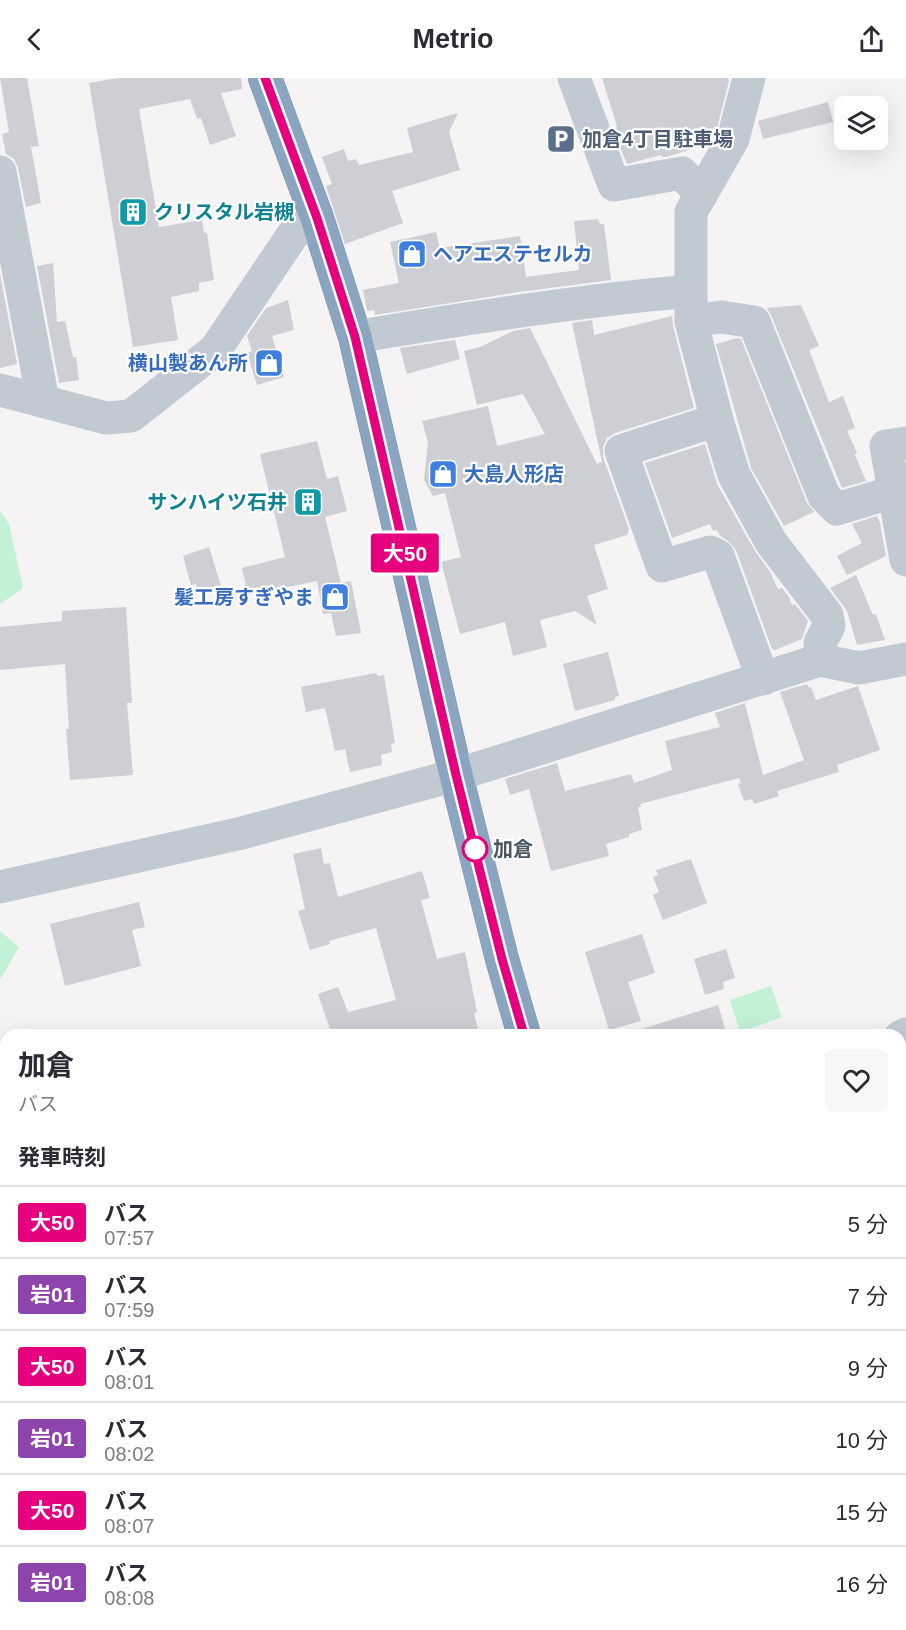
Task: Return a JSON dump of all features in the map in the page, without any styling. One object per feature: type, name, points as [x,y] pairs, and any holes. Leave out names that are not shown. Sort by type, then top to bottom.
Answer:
[{"type":"highway","points":[[265,78],[317,218],[355,337],[456,775],[522,1029]]},
{"type":"street","points":[[574,78],[614,185],[682,173],[700,195]]},
{"type":"street","points":[[749,78],[733,139],[691,212],[690,306],[717,420],[734,475],[766,532],[827,615],[829,626],[820,643],[820,660]]},
{"type":"street","points":[[0,172],[44,401]]},
{"type":"street","points":[[0,390],[106,418],[131,416],[215,350],[294,233],[317,218]]},
{"type":"street","points":[[355,337],[427,324],[615,298],[690,306],[721,317],[754,322],[824,496],[837,509],[893,492]]},
{"type":"street","points":[[717,420],[621,452],[662,566],[710,552],[718,556],[763,679]]},
{"type":"street","points":[[906,443],[885,446],[906,560]]},
{"type":"street","points":[[0,886],[242,833],[456,775],[820,660],[858,668],[906,659]]},
{"type":"green space","points":[[0,511],[9,524],[23,588],[0,604]]},
{"type":"green space","points":[[0,931],[19,947],[0,980]]},
{"type":"green space","points":[[771,986],[782,1017],[748,1029],[739,1029],[730,1000]]},
{"type":"building","points":[[0,78],[27,78],[39,146],[31,147],[41,203],[26,207],[18,168],[14,159],[6,154],[2,134],[9,132]]},
{"type":"building","name":"クリスタル岩槻","points":[[118,78],[241,78],[242,89],[221,93],[236,136],[210,145],[201,118],[197,119],[190,99],[139,109],[159,227],[202,220],[204,232],[207,233],[214,280],[199,283],[199,291],[171,297],[178,340],[133,347],[89,83]]},
{"type":"building","points":[[602,78],[728,78],[729,81],[716,132],[706,145],[666,157],[661,155],[627,164],[614,132],[617,126]]},
{"type":"building","points":[[828,102],[833,122],[763,139],[758,121]]},
{"type":"building","points":[[458,113],[449,132],[460,170],[392,191],[403,223],[345,244],[326,186],[332,184],[322,157],[344,149],[348,161],[356,159],[359,165],[413,152],[407,128]]},
{"type":"building","points":[[598,219],[600,224],[604,224],[611,280],[375,315],[374,310],[367,311],[363,290],[399,283],[390,242],[436,232],[440,248],[520,236],[526,277],[579,270],[574,221]]},
{"type":"building","points":[[53,263],[57,322],[65,321],[73,357],[76,357],[79,380],[59,383],[37,266]]},
{"type":"building","points":[[0,274],[17,364],[0,368]]},
{"type":"building","points":[[288,300],[294,330],[272,336],[284,377],[257,385],[247,353],[252,351],[247,336],[266,308]]},
{"type":"building","points":[[801,305],[819,346],[809,350],[829,402],[843,396],[855,428],[847,431],[866,481],[842,488],[767,308]]},
{"type":"building","points":[[672,316],[694,408],[615,433],[607,438],[603,447],[603,457],[629,529],[627,535],[594,545],[608,589],[587,596],[597,625],[575,611],[540,620],[547,647],[513,656],[505,622],[460,634],[441,562],[461,557],[445,493],[433,496],[424,480],[428,442],[422,421],[488,406],[497,446],[545,434],[523,394],[477,405],[464,351],[480,347],[513,331],[530,328],[597,464],[602,462],[572,323],[592,320],[594,335]]},
{"type":"building","points":[[741,339],[807,503],[814,512],[784,526],[751,468],[716,344]]},
{"type":"building","points":[[455,340],[460,359],[407,374],[400,348]]},
{"type":"building","points":[[317,441],[327,479],[338,476],[347,511],[325,517],[341,583],[351,581],[361,633],[336,636],[331,613],[323,614],[317,581],[248,595],[242,568],[285,557],[260,454]]},
{"type":"building","points":[[705,444],[717,484],[755,551],[770,572],[778,589],[782,588],[792,605],[795,604],[808,621],[802,639],[775,650],[772,649],[736,550],[720,536],[717,530],[713,531],[710,524],[672,538],[645,463]]},
{"type":"building","points":[[877,516],[886,556],[847,575],[837,556],[862,543],[852,524]]},
{"type":"building","points":[[209,547],[221,586],[198,592],[196,584],[191,585],[183,556]]},
{"type":"building","points":[[856,575],[873,615],[876,614],[885,640],[857,645],[847,611],[830,588]]},
{"type":"building","points":[[126,607],[132,703],[127,703],[133,775],[70,780],[66,729],[69,729],[65,664],[0,670],[0,627],[62,621],[62,611]]},
{"type":"building","points":[[608,652],[619,696],[615,697],[615,700],[575,711],[563,664]]},
{"type":"building","points":[[376,673],[378,676],[384,675],[395,743],[391,744],[392,752],[381,755],[382,765],[350,772],[345,749],[335,751],[325,708],[306,712],[301,687]]},
{"type":"building","points":[[807,684],[809,688],[811,687],[816,700],[858,686],[880,750],[837,765],[839,772],[777,791],[779,796],[754,804],[752,799],[744,801],[738,784],[741,783],[739,778],[640,804],[641,807],[638,807],[642,830],[629,834],[629,837],[606,844],[609,856],[551,871],[529,789],[510,795],[505,779],[557,763],[565,791],[631,774],[634,783],[672,770],[665,741],[720,727],[715,713],[745,703],[763,775],[804,760],[780,692]]},
{"type":"building","points":[[321,848],[324,864],[330,863],[338,897],[422,871],[430,898],[421,900],[437,959],[465,952],[477,1012],[474,1013],[478,1029],[330,1029],[318,994],[338,987],[348,1012],[396,1000],[376,928],[329,941],[330,944],[310,950],[298,911],[305,909],[293,854]]},
{"type":"building","points":[[691,859],[707,903],[663,920],[653,895],[659,892],[653,877],[658,875],[656,870]]},
{"type":"building","points":[[139,902],[145,927],[132,930],[141,966],[65,986],[50,924]]},
{"type":"building","points":[[642,934],[655,973],[628,982],[641,1021],[609,1029],[585,952]]},
{"type":"building","points":[[726,949],[735,978],[723,982],[724,989],[705,995],[694,959]]},
{"type":"building","points":[[718,1005],[725,1029],[642,1029]]},
{"type":"bus line","name":"大50","points":[[265,78],[317,218],[355,337],[456,775],[502,959],[522,1029]]},
{"type":"place","name":"加倉4丁目駐車場","points":[[561,139]]},
{"type":"place","name":"クリスタル岩槻","points":[[133,212]]},
{"type":"place","name":"ヘアエステセルカ","points":[[412,254]]},
{"type":"place","name":"横山製あん所","points":[[269,363]]},
{"type":"place","name":"大島人形店","points":[[443,474]]},
{"type":"place","name":"サンハイツ石井","points":[[308,502]]},
{"type":"place","name":"髪工房すぎやま","points":[[335,597]]},
{"type":"place","name":"加倉","points":[[475,849]]}]
